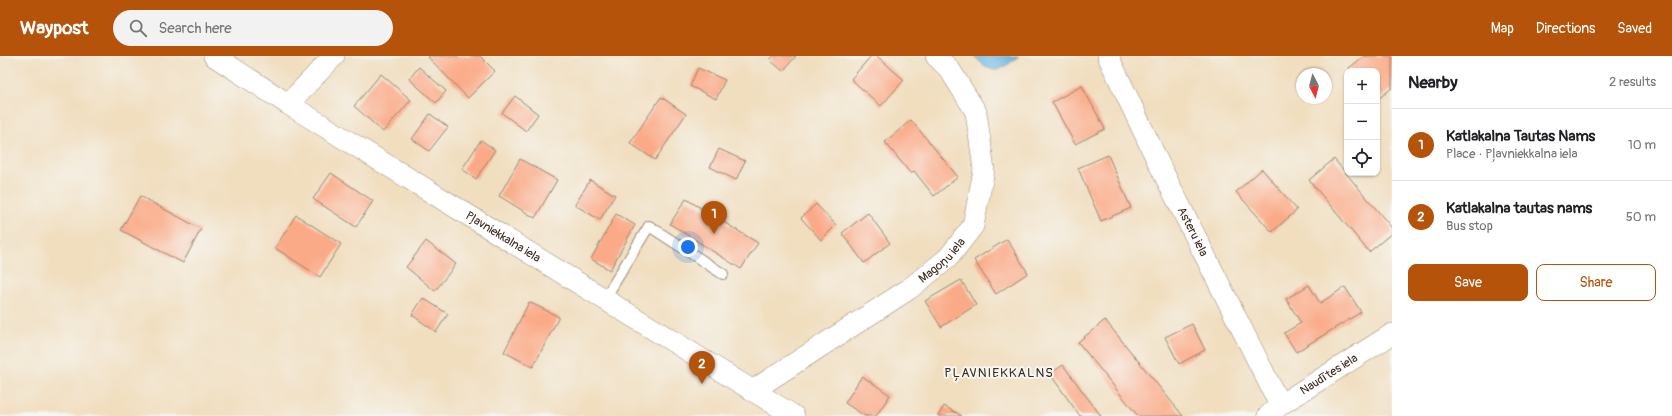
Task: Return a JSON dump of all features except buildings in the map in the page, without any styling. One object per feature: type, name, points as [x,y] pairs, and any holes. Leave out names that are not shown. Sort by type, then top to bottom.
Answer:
[{"type":"street","name":"Pļavniekkalna iela","points":[[214,56],[288,104],[794,416]]},
{"type":"street","points":[[288,104],[334,56]]},
{"type":"street","name":"Magoņu iela","points":[[752,391],[909,289],[948,258],[973,226],[984,170],[976,112],[950,70],[936,56]]},
{"type":"street","name":"Asteru iela","points":[[1108,56],[1159,164],[1272,413]]},
{"type":"street","name":"Naudītes iela","points":[[1272,413],[1392,334]]},
{"type":"lane","points":[[604,300],[648,226],[723,274]]},
{"type":"water","points":[[974,56],[1019,56],[1006,66],[996,70],[987,67]]},
{"type":"place","name":"Katlakalna Tautas Nams","points":[[714,234]]},
{"type":"place","name":"Katlakalna tautas nams","points":[[702,384]]},
{"type":"district","name":"PĻAVNIEKKALNS","points":[[999,372]]}]
